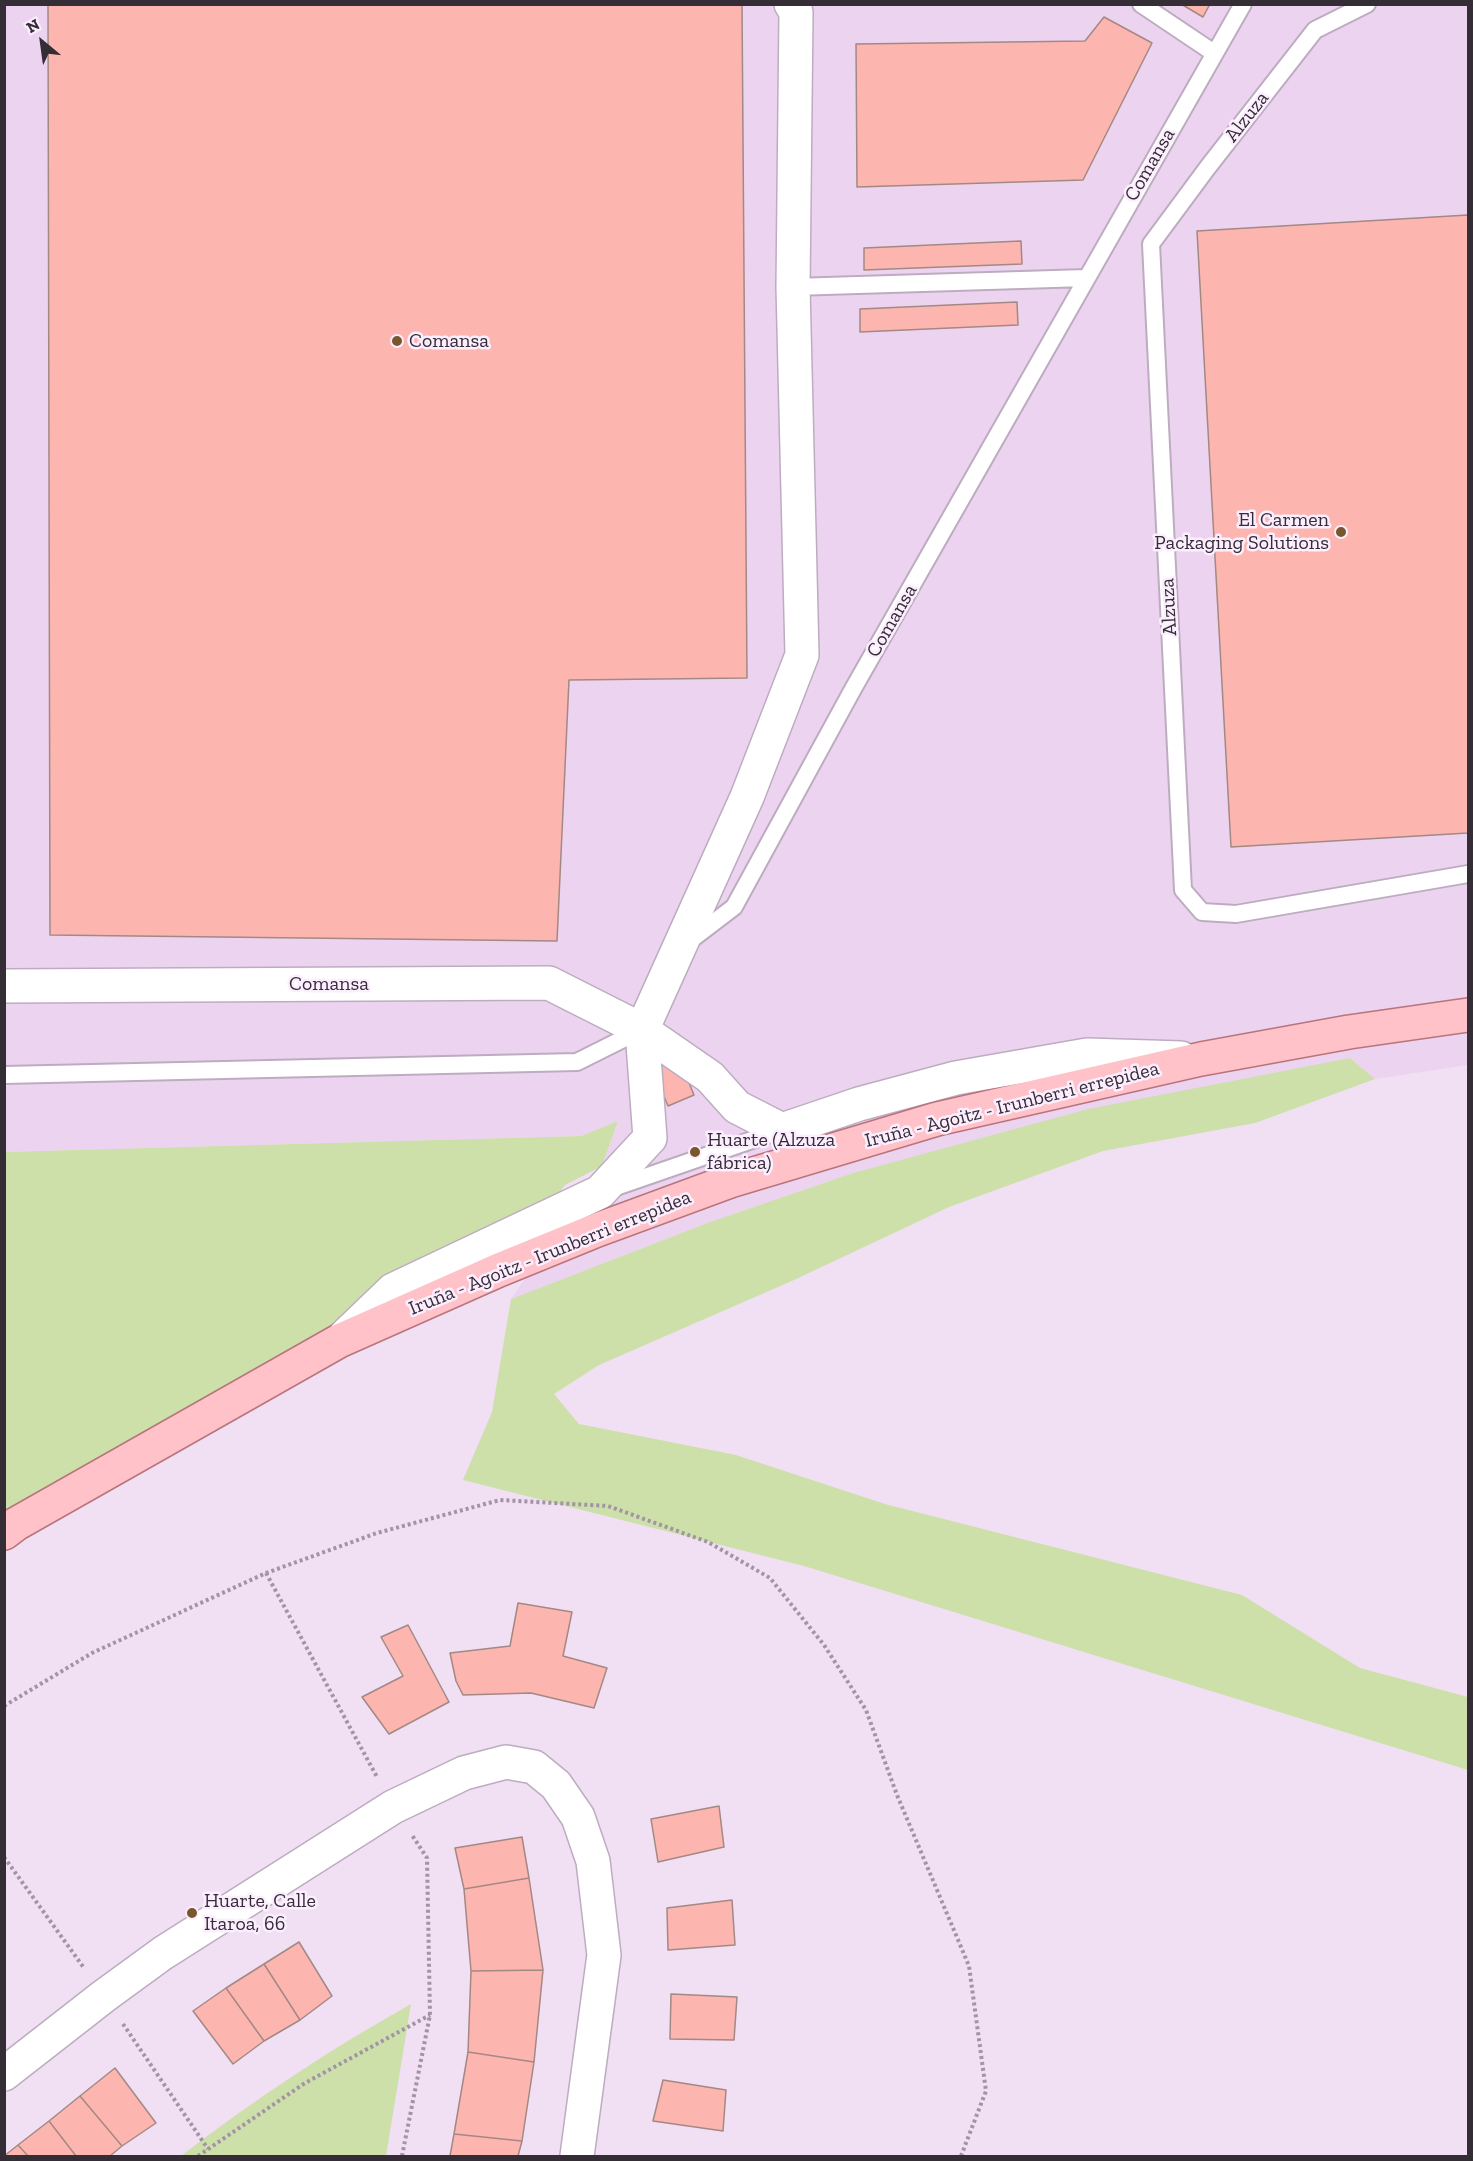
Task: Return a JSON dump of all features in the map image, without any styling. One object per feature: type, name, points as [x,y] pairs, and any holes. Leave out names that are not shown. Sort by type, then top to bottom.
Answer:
[{"type":"main road","points":[[1348,1032],[1468,1000]]},
{"type":"main road","points":[[1348,1032],[1468,1016]]},
{"type":"main road","name":"Iruña - Agoitz - Irunberri errepidea","points":[[4,1533],[339,1341],[510,1265],[597,1230],[730,1181],[938,1119],[1201,1059],[1348,1032]]},
{"type":"street","name":"Comansa","points":[[4,986],[549,983],[642,1030],[747,797],[802,655],[793,287],[796,12],[791,4]]},
{"type":"street","points":[[642,1030],[710,1077],[737,1107],[782,1130],[859,1104],[956,1078],[1087,1055],[1201,1059]]},
{"type":"street","points":[[339,1341],[393,1290],[600,1192],[650,1138],[642,1030]]},
{"type":"street","points":[[4,2074],[163,1953],[393,1807],[464,1773],[506,1762],[534,1767],[556,1785],[578,1817],[593,1861],[604,1955],[577,2157]]},
{"type":"lane","points":[[1141,4],[1214,53]]},
{"type":"lane","name":"Comansa","points":[[680,948],[734,907],[853,689],[1243,4]]},
{"type":"lane","name":"Alzuza","points":[[1367,4],[1315,30],[1151,244],[1184,890],[1202,912],[1236,914],[1468,874]]},
{"type":"lane","points":[[793,287],[1086,278]]},
{"type":"lane","points":[[4,1075],[577,1062],[642,1030]]},
{"type":"lane","points":[[600,1192],[782,1130]]},
{"type":"path","points":[[4,1706],[92,1653],[266,1573],[377,1533],[500,1500],[608,1506],[708,1542],[770,1578],[824,1645],[866,1710],[897,1795],[969,1966],[986,2091],[961,2157]]},
{"type":"path","points":[[266,1573],[393,1807],[427,1858],[430,2015],[402,2157]]},
{"type":"path","points":[[198,2157],[305,2083],[430,2015]]},
{"type":"shaded area","points":[[4,5],[1468,5],[1468,1065],[1375,1079],[1350,1058],[853,1173],[710,1222],[511,1299],[602,1166],[618,1121],[581,1136],[5,1152]]},
{"type":"green space","points":[[1350,1058],[1375,1079],[1255,1123],[1103,1151],[949,1207],[794,1280],[599,1365],[554,1394],[579,1424],[736,1455],[885,1504],[1242,1595],[1360,1668],[1468,1697],[1468,1770],[804,1566],[463,1480],[492,1412],[511,1299],[710,1222],[853,1173],[1088,1109]]},
{"type":"green space","points":[[618,1121],[602,1166],[565,1185],[499,1270],[5,1550],[4,1152],[581,1136]]},
{"type":"green space","points":[[411,2004],[386,2156],[181,2156],[293,2076]]},
{"type":"building","name":"Comansa","points":[[48,4],[742,4],[747,678],[569,680],[557,941],[50,935]]},
{"type":"building","points":[[1181,4],[1210,4],[1203,17]]},
{"type":"building","points":[[1104,17],[1152,43],[1083,180],[857,187],[856,44],[1085,41]]},
{"type":"building","name":"El Carmen Packaging Solutions","points":[[1468,215],[1468,833],[1231,847],[1197,231]]},
{"type":"building","points":[[1021,241],[1022,264],[864,270],[864,248]]},
{"type":"building","points":[[1017,302],[1018,325],[860,332],[860,309]]},
{"type":"building","points":[[678,1056],[694,1095],[668,1106],[652,1067]]},
{"type":"building","points":[[518,1603],[572,1612],[563,1656],[607,1668],[594,1708],[531,1693],[463,1695],[456,1681],[450,1653],[510,1646]]},
{"type":"building","points":[[408,1625],[449,1702],[389,1734],[362,1697],[403,1676],[381,1637]]},
{"type":"building","points":[[719,1806],[724,1847],[658,1862],[651,1819]]},
{"type":"building","points":[[522,1837],[529,1878],[464,1889],[455,1848]]},
{"type":"building","points":[[529,1878],[543,1970],[471,1971],[464,1889]]},
{"type":"building","points":[[732,1900],[735,1945],[668,1950],[667,1908]]},
{"type":"building","points":[[299,1942],[332,1996],[300,2020],[264,1964]]},
{"type":"building","points":[[264,1964],[300,2020],[264,2041],[226,1988]]},
{"type":"building","points":[[543,1970],[534,2062],[468,2052],[471,1971]]},
{"type":"building","points":[[226,1988],[264,2041],[233,2064],[193,2011]]},
{"type":"building","points":[[671,1994],[737,1997],[734,2040],[670,2039]]},
{"type":"building","points":[[468,2052],[534,2062],[522,2141],[454,2134]]},
{"type":"building","points":[[115,2068],[156,2123],[122,2146],[80,2096]]},
{"type":"building","points":[[663,2080],[726,2090],[723,2131],[653,2121]]},
{"type":"building","points":[[80,2096],[122,2146],[110,2156],[76,2156],[49,2121]]},
{"type":"building","points":[[49,2121],[76,2156],[28,2156],[18,2145]]},
{"type":"building","points":[[454,2134],[522,2141],[518,2156],[450,2156]]},
{"type":"building","points":[[18,2145],[28,2156],[4,2156]]},
{"type":"place","name":"Comansa","points":[[397,341]]},
{"type":"place","name":"El Carmen Packaging Solutions","points":[[1341,532]]},
{"type":"place","name":"Huarte (Alzuza fábrica)","points":[[695,1152]]},
{"type":"place","name":"Huarte, Calle Itaroa, 66","points":[[192,1913]]}]
